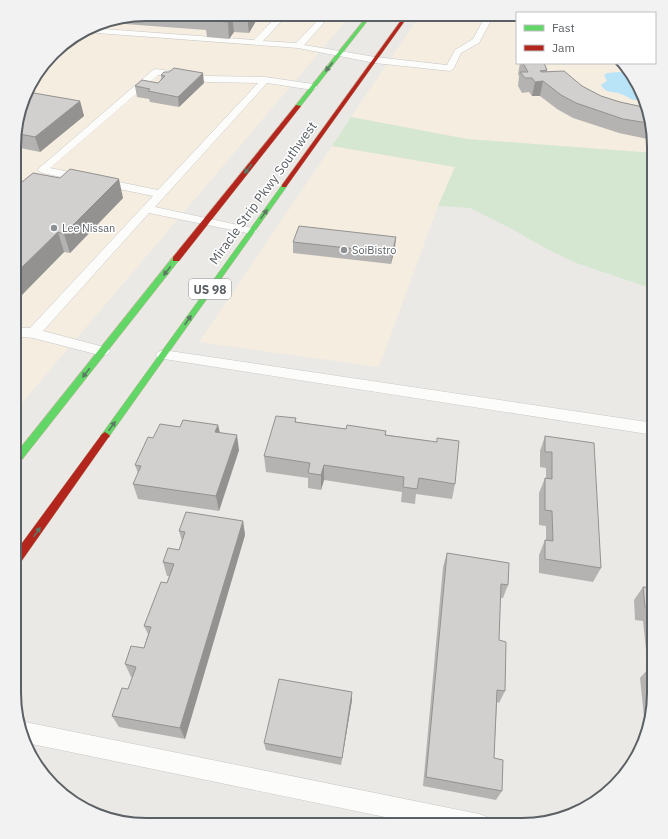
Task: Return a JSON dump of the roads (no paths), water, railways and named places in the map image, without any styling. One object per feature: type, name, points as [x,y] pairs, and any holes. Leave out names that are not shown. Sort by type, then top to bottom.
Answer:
[{"type":"highway","name":"Miracle Strip Pkwy Southwest","points":[[21,454],[365,21]]},
{"type":"highway","name":"Miracle Strip Pkwy Southwest","points":[[21,553],[403,21]]},
{"type":"lane","points":[[256,43],[277,21]]},
{"type":"lane","points":[[298,46],[321,21]]},
{"type":"lane","points":[[98,31],[298,46],[375,60],[450,68],[458,52],[476,41],[487,21]]},
{"type":"lane","points":[[161,194],[42,170],[156,72],[208,79],[265,80],[313,87]]},
{"type":"lane","points":[[34,333],[265,80]]},
{"type":"lane","points":[[147,209],[252,231]]},
{"type":"lane","points":[[21,332],[34,333],[103,351]]},
{"type":"lane","points":[[163,355],[647,428]]},
{"type":"lane","points":[[28,733],[445,818]]},
{"type":"water","points":[[607,73],[623,73],[638,100],[605,90],[601,85],[607,81],[604,75]]},
{"type":"place","name":"Lee Nissan","points":[[54,228]]},
{"type":"place","name":"SoiBistro","points":[[344,250]]}]
